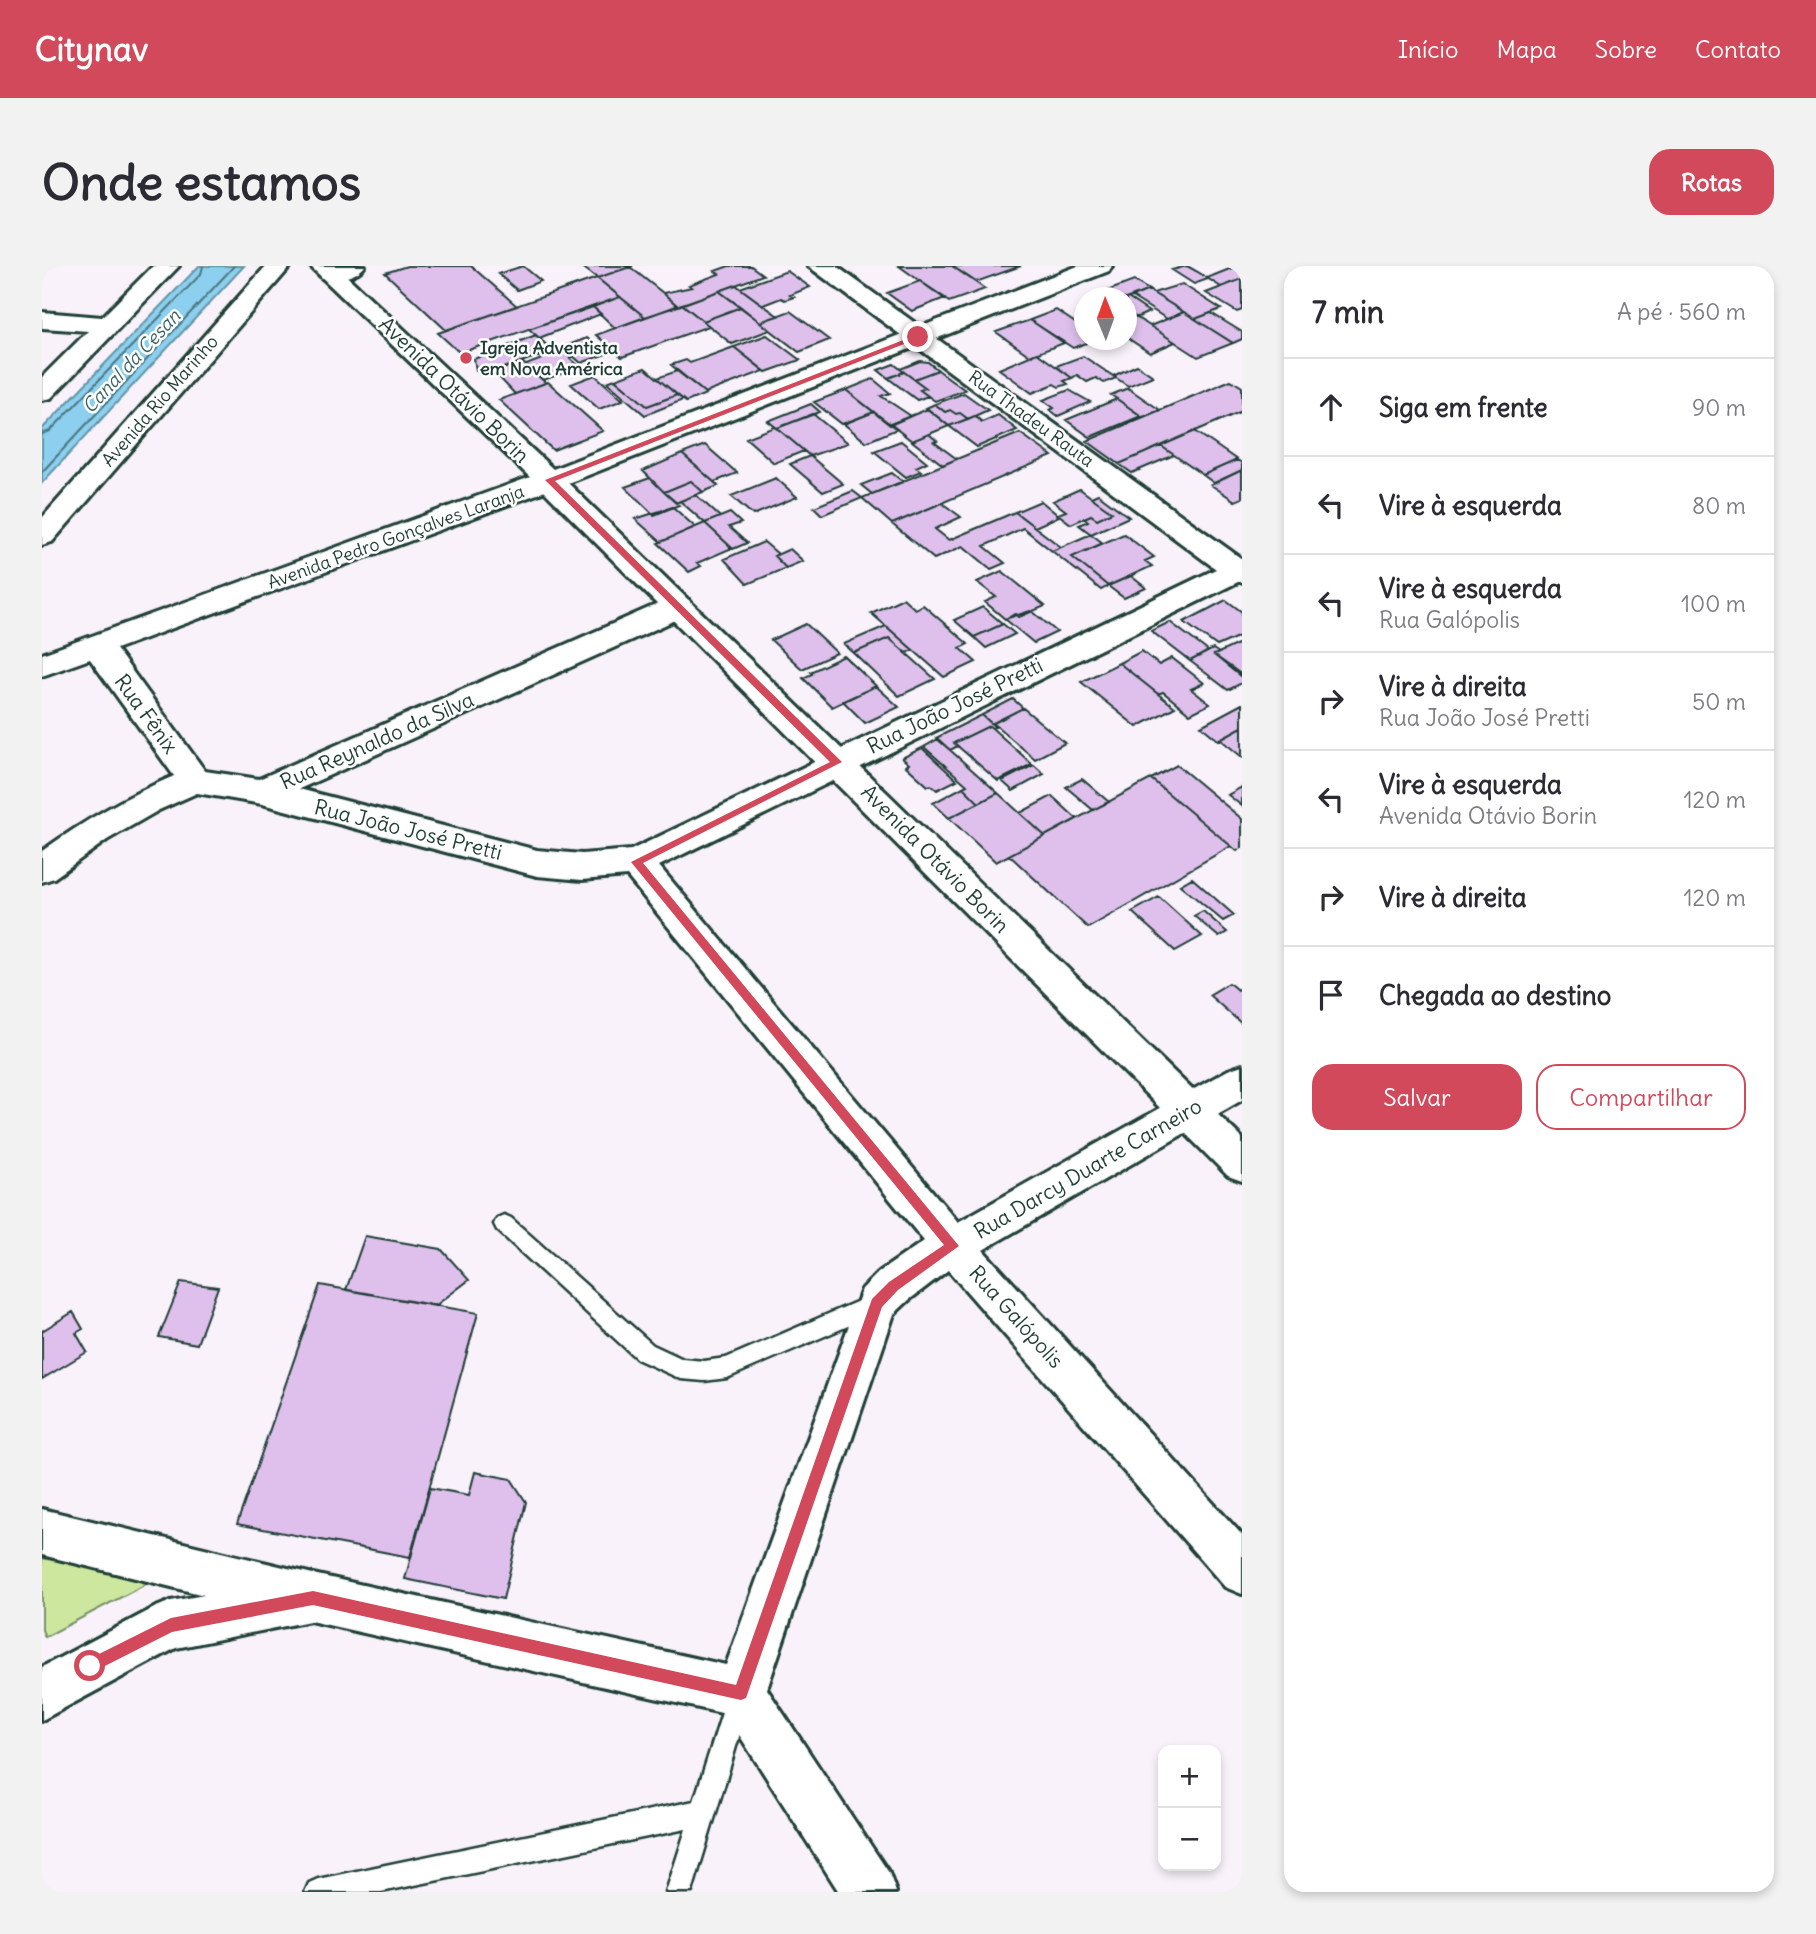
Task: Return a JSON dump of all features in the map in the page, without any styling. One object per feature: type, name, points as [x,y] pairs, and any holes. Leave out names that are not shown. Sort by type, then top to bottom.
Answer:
[{"type":"street","points":[[42,393],[167,266]]},
{"type":"street","name":"Avenida Rio Marinho","points":[[42,536],[279,266]]},
{"type":"street","name":"Rua Thadeu Rauta","points":[[820,266],[1241,570]]},
{"type":"street","name":"Avenida Pedro Gonçalves Laranja","points":[[42,666],[549,480],[1101,266]]},
{"type":"street","name":"Avenida Otávio Borin","points":[[336,268],[1242,1164]]},
{"type":"street","points":[[42,320],[109,325]]},
{"type":"street","name":"Rua João José Pretti","points":[[262,792],[537,863],[582,867],[636,862],[837,762],[1241,570]]},
{"type":"street","name":"Rua Reynaldo da Silva","points":[[195,781],[262,792],[678,607]]},
{"type":"street","name":"Rua Fênix","points":[[97,646],[195,781]]},
{"type":"street","points":[[42,869],[95,831],[147,801],[195,781]]},
{"type":"street","name":"Rua Galópolis","points":[[636,862],[953,1246],[1242,1570]]},
{"type":"street","name":"Rua Darcy Duarte Carneiro","points":[[741,1693],[877,1303],[894,1286],[953,1246],[1242,1081]]},
{"type":"street","points":[[42,1532],[313,1598],[741,1693],[870,1892]]},
{"type":"street","points":[[42,1695],[90,1666],[171,1625],[313,1598]]},
{"type":"lane","points":[[504,1224],[645,1352],[681,1369],[704,1371],[727,1368],[877,1303]]},
{"type":"lane","points":[[678,1892],[741,1693]]},
{"type":"lane","points":[[318,1892],[704,1812]]},
{"type":"green space","points":[[42,1558],[154,1580],[45,1637],[42,1630]]},
{"type":"water","name":"Canal da Cesan","points":[[199,266],[244,266],[42,483],[42,429]]},
{"type":"building","points":[[407,266],[471,266],[517,306],[446,330],[385,273]]},
{"type":"building","points":[[523,266],[541,281],[517,290],[498,274]]},
{"type":"building","points":[[581,266],[633,266],[597,278]]},
{"type":"building","points":[[729,266],[751,266],[763,275],[678,306],[663,293],[692,287],[689,285],[719,274],[715,271]]},
{"type":"building","points":[[899,266],[952,266],[985,289],[949,302]]},
{"type":"building","points":[[952,266],[1021,266],[976,282]]},
{"type":"building","points":[[1187,266],[1208,279],[1194,284],[1172,270]]},
{"type":"building","points":[[1242,266],[1242,279],[1221,287],[1207,278]]},
{"type":"building","points":[[630,267],[678,306],[645,317],[597,278]]},
{"type":"building","points":[[787,271],[810,287],[790,295],[794,297],[785,300],[781,298],[763,305],[740,288]]},
{"type":"building","points":[[597,278],[620,297],[460,353],[438,333]]},
{"type":"building","points":[[1242,279],[1242,310],[1237,312],[1206,293]]},
{"type":"building","points":[[920,281],[945,298],[912,311],[887,293]]},
{"type":"building","points":[[1134,281],[1149,290],[1137,295],[1137,287],[1118,287]]},
{"type":"building","points":[[1182,284],[1221,309],[1195,319],[1153,293]]},
{"type":"building","points":[[736,285],[778,316],[760,322],[719,291]]},
{"type":"building","points":[[1149,290],[1184,312],[1167,319],[1137,300],[1137,295]]},
{"type":"building","points":[[719,291],[741,307],[703,321],[682,304]]},
{"type":"building","points":[[620,297],[645,317],[615,328],[593,307]]},
{"type":"building","points":[[682,304],[709,326],[622,357],[596,335]]},
{"type":"building","points":[[1137,304],[1149,312],[1137,318]]},
{"type":"building","points":[[593,307],[601,314],[539,338],[529,329]]},
{"type":"building","points":[[741,307],[770,330],[732,344],[703,321]]},
{"type":"building","points":[[1056,310],[1074,322],[1074,348],[1073,348],[1030,320]]},
{"type":"building","points":[[790,311],[829,340],[799,352],[760,322]]},
{"type":"building","points":[[1184,312],[1233,343],[1198,357],[1150,326]]},
{"type":"building","points":[[1211,313],[1242,332],[1242,339],[1233,343],[1195,319]]},
{"type":"building","points":[[1137,318],[1175,342],[1150,353],[1137,344]]},
{"type":"building","points":[[1030,320],[1064,343],[1030,356],[996,332]]},
{"type":"building","points":[[536,335],[553,351],[486,374],[476,370],[474,359]]},
{"type":"building","points":[[767,335],[800,360],[766,372],[734,347]]},
{"type":"building","points":[[587,338],[606,354],[581,363],[563,347]]},
{"type":"building","points":[[734,347],[764,371],[705,393],[671,365],[686,360],[690,363]]},
{"type":"building","points":[[557,349],[561,352],[566,350],[573,356],[569,357],[580,367],[543,380],[526,365],[542,359],[538,356]]},
{"type":"building","points":[[1037,353],[1072,378],[1064,381],[1068,384],[1059,387],[1054,384],[1032,393],[999,369]]},
{"type":"building","points":[[1083,356],[1116,378],[1104,383],[1096,378],[1087,382],[1077,375],[1072,378],[1056,366]]},
{"type":"building","points":[[920,361],[928,362],[938,370],[914,379],[900,369]]},
{"type":"building","points":[[522,362],[546,383],[515,394],[494,372]]},
{"type":"building","points":[[894,364],[904,372],[888,378],[878,370]]},
{"type":"building","points":[[1137,365],[1153,376],[1128,386],[1113,376]]},
{"type":"building","points":[[645,368],[677,395],[647,406],[615,379]]},
{"type":"building","points":[[938,370],[965,390],[935,401],[920,390],[926,388],[914,379]]},
{"type":"building","points":[[677,371],[706,394],[686,402],[657,378]]},
{"type":"building","points":[[904,372],[926,388],[920,390],[928,396],[917,400],[888,378]]},
{"type":"building","points":[[595,375],[623,400],[599,409],[571,384]]},
{"type":"building","points":[[615,379],[647,406],[677,395],[683,400],[645,415],[607,382]]},
{"type":"building","points":[[873,379],[890,393],[881,396],[911,416],[890,425],[846,390]]},
{"type":"building","points":[[1231,380],[1242,387],[1242,411],[1119,464],[1087,441]]},
{"type":"building","points":[[548,382],[603,431],[553,450],[499,400]]},
{"type":"building","points":[[1128,388],[1160,410],[1143,417],[1111,395]]},
{"type":"building","points":[[846,390],[874,412],[842,424],[814,402]]},
{"type":"building","points":[[1069,390],[1090,402],[1058,416],[1050,410],[1054,408],[1043,400]]},
{"type":"building","points":[[964,393],[988,410],[968,419],[960,413],[956,414],[950,410],[945,412],[935,404]]},
{"type":"building","points":[[1117,399],[1141,416],[1090,437],[1066,420]]},
{"type":"building","points":[[811,404],[820,412],[777,428],[768,421]]},
{"type":"building","points":[[935,404],[945,412],[950,410],[956,414],[960,413],[968,419],[949,426],[926,408]]},
{"type":"building","points":[[928,409],[949,426],[912,441],[890,424]]},
{"type":"building","points":[[874,412],[897,429],[866,442],[844,424]]},
{"type":"building","points":[[813,414],[848,443],[810,456],[777,428]]},
{"type":"building","points":[[998,415],[1017,430],[977,447],[949,426],[975,416],[982,422]]},
{"type":"building","points":[[775,427],[804,451],[774,463],[746,438]]},
{"type":"building","points":[[1195,431],[1237,460],[1203,475],[1161,446]]},
{"type":"building","points":[[1020,433],[1052,456],[892,524],[862,498]]},
{"type":"building","points":[[929,434],[937,441],[934,442],[957,459],[943,465],[912,441]]},
{"type":"building","points":[[901,441],[927,462],[916,467],[921,471],[906,477],[874,451]]},
{"type":"building","points":[[705,445],[737,473],[714,482],[682,454]]},
{"type":"building","points":[[1161,446],[1174,455],[1132,473],[1119,464]]},
{"type":"building","points":[[682,454],[718,486],[703,492],[691,481],[664,492],[643,471]]},
{"type":"building","points":[[810,456],[843,484],[823,492],[790,464]]},
{"type":"building","points":[[1237,460],[1242,463],[1242,470],[1214,483],[1203,475]]},
{"type":"building","points":[[1242,470],[1242,498],[1235,501],[1211,485]]},
{"type":"building","points":[[892,473],[903,482],[872,494],[861,485]]},
{"type":"building","points":[[650,478],[679,505],[654,515],[625,487]]},
{"type":"building","points":[[776,478],[797,497],[753,515],[731,496]]},
{"type":"building","points":[[691,481],[703,492],[676,503],[664,492]]},
{"type":"building","points":[[1080,489],[1112,512],[1097,519],[1091,515],[1071,524],[1058,514],[1066,511],[1053,501]]},
{"type":"building","points":[[853,491],[862,498],[822,515],[814,507]]},
{"type":"building","points":[[1098,494],[1129,517],[1091,534],[1079,525],[1088,521],[1084,518],[1091,515],[1097,519],[1112,512],[1091,497]]},
{"type":"building","points":[[696,495],[720,517],[705,523],[680,501]]},
{"type":"building","points":[[1041,501],[1059,516],[1035,527],[1015,512]]},
{"type":"building","points":[[942,503],[961,517],[935,529],[949,540],[1015,512],[1061,547],[1052,551],[1023,528],[984,546],[1005,563],[991,569],[963,546],[934,559],[892,524]]},
{"type":"building","points":[[673,507],[695,527],[661,542],[635,519]]},
{"type":"building","points":[[730,513],[741,523],[729,527],[747,543],[733,549],[705,523]]},
{"type":"building","points":[[705,523],[732,548],[697,563],[701,566],[689,572],[658,543]]},
{"type":"building","points":[[1091,534],[1103,543],[1072,557],[1108,586],[1101,590],[1052,551]]},
{"type":"building","points":[[1124,534],[1154,557],[1145,561],[1152,566],[1108,586],[1072,557]]},
{"type":"building","points":[[764,542],[778,554],[774,556],[786,568],[747,584],[724,559]]},
{"type":"building","points":[[790,549],[803,561],[786,568],[774,556]]},
{"type":"building","points":[[1002,571],[1045,606],[1019,617],[1016,614],[1005,619],[985,602],[996,597],[977,582]]},
{"type":"building","points":[[1131,576],[1146,588],[1124,598],[1108,586]]},
{"type":"building","points":[[903,598],[915,609],[923,605],[968,644],[960,648],[976,662],[944,677],[871,613]]},
{"type":"building","points":[[1226,600],[1242,612],[1242,635],[1217,646],[1184,622]]},
{"type":"building","points":[[983,607],[1003,624],[974,637],[954,620]]},
{"type":"building","points":[[1030,611],[1057,632],[1034,643],[1005,619]]},
{"type":"building","points":[[1170,622],[1208,651],[1190,661],[1151,631]]},
{"type":"building","points":[[806,624],[837,653],[802,669],[771,640]]},
{"type":"building","points":[[1003,624],[1015,634],[986,648],[974,637]]},
{"type":"building","points":[[886,626],[913,650],[906,653],[889,638],[854,653],[844,644]]},
{"type":"building","points":[[889,638],[935,679],[899,696],[854,653]]},
{"type":"building","points":[[1242,642],[1242,675],[1240,676],[1214,655]]},
{"type":"building","points":[[1213,649],[1219,653],[1214,655],[1242,675],[1242,683],[1228,690],[1190,661]]},
{"type":"building","points":[[1142,651],[1159,665],[1172,658],[1204,683],[1191,689],[1210,704],[1190,714],[1163,692],[1158,694],[1119,663]]},
{"type":"building","points":[[844,656],[876,686],[832,707],[803,678]]},
{"type":"building","points":[[1119,663],[1175,707],[1137,727],[1081,682]]},
{"type":"building","points":[[876,686],[899,707],[865,723],[843,701]]},
{"type":"building","points":[[1013,699],[1023,708],[992,724],[982,715]]},
{"type":"building","points":[[1242,704],[1242,727],[1218,740],[1201,726]]},
{"type":"building","points":[[1023,708],[1065,743],[1035,759],[993,723]]},
{"type":"building","points":[[982,715],[995,727],[989,726],[954,743],[958,746],[950,750],[936,738]]},
{"type":"building","points":[[989,726],[1032,764],[998,781],[954,743]]},
{"type":"building","points":[[1242,727],[1242,757],[1220,739]]},
{"type":"building","points":[[938,739],[998,793],[979,803],[963,787],[967,785],[924,747]]},
{"type":"building","points":[[922,748],[957,780],[937,790],[931,785],[928,786],[906,766],[909,764],[902,758]]},
{"type":"building","points":[[1034,765],[1044,774],[1013,791],[1002,781]]},
{"type":"building","points":[[1177,765],[1242,819],[1242,848],[1237,851],[1151,779]]},
{"type":"building","points":[[1082,779],[1109,802],[1093,810],[1066,787]]},
{"type":"building","points":[[1151,779],[1231,846],[1088,928],[1009,855]]},
{"type":"building","points":[[963,787],[979,803],[949,818],[933,803]]},
{"type":"building","points":[[1242,787],[1242,806],[1228,795]]},
{"type":"building","points":[[998,793],[1045,836],[996,862],[949,818]]},
{"type":"building","points":[[1052,796],[1077,819],[1045,836],[1020,813]]},
{"type":"building","points":[[1192,878],[1234,915],[1223,921],[1180,885]]},
{"type":"building","points":[[1159,897],[1202,936],[1175,951],[1132,912]]},
{"type":"building","points":[[1203,911],[1227,932],[1219,937],[1194,916]]},
{"type":"building","points":[[1229,983],[1237,990],[1242,986],[1242,1024],[1209,995]]},
{"type":"building","points":[[365,1236],[441,1249],[469,1280],[435,1306],[346,1290]]},
{"type":"building","points":[[181,1282],[218,1287],[197,1344],[159,1337]]},
{"type":"building","points":[[320,1285],[478,1313],[410,1557],[237,1524]]},
{"type":"building","points":[[73,1312],[83,1329],[76,1333],[87,1352],[42,1379],[42,1331]]},
{"type":"building","points":[[475,1472],[511,1479],[526,1502],[503,1599],[405,1579],[430,1488],[469,1495]]},
{"type":"place","name":"Igreja Adventista em Nova América","points":[[466,358]]},
{"type":"route","points":[[90,1666],[171,1625],[313,1598],[741,1693],[877,1303],[927,1261],[953,1246],[636,862],[837,762],[549,480],[918,337]]}]
